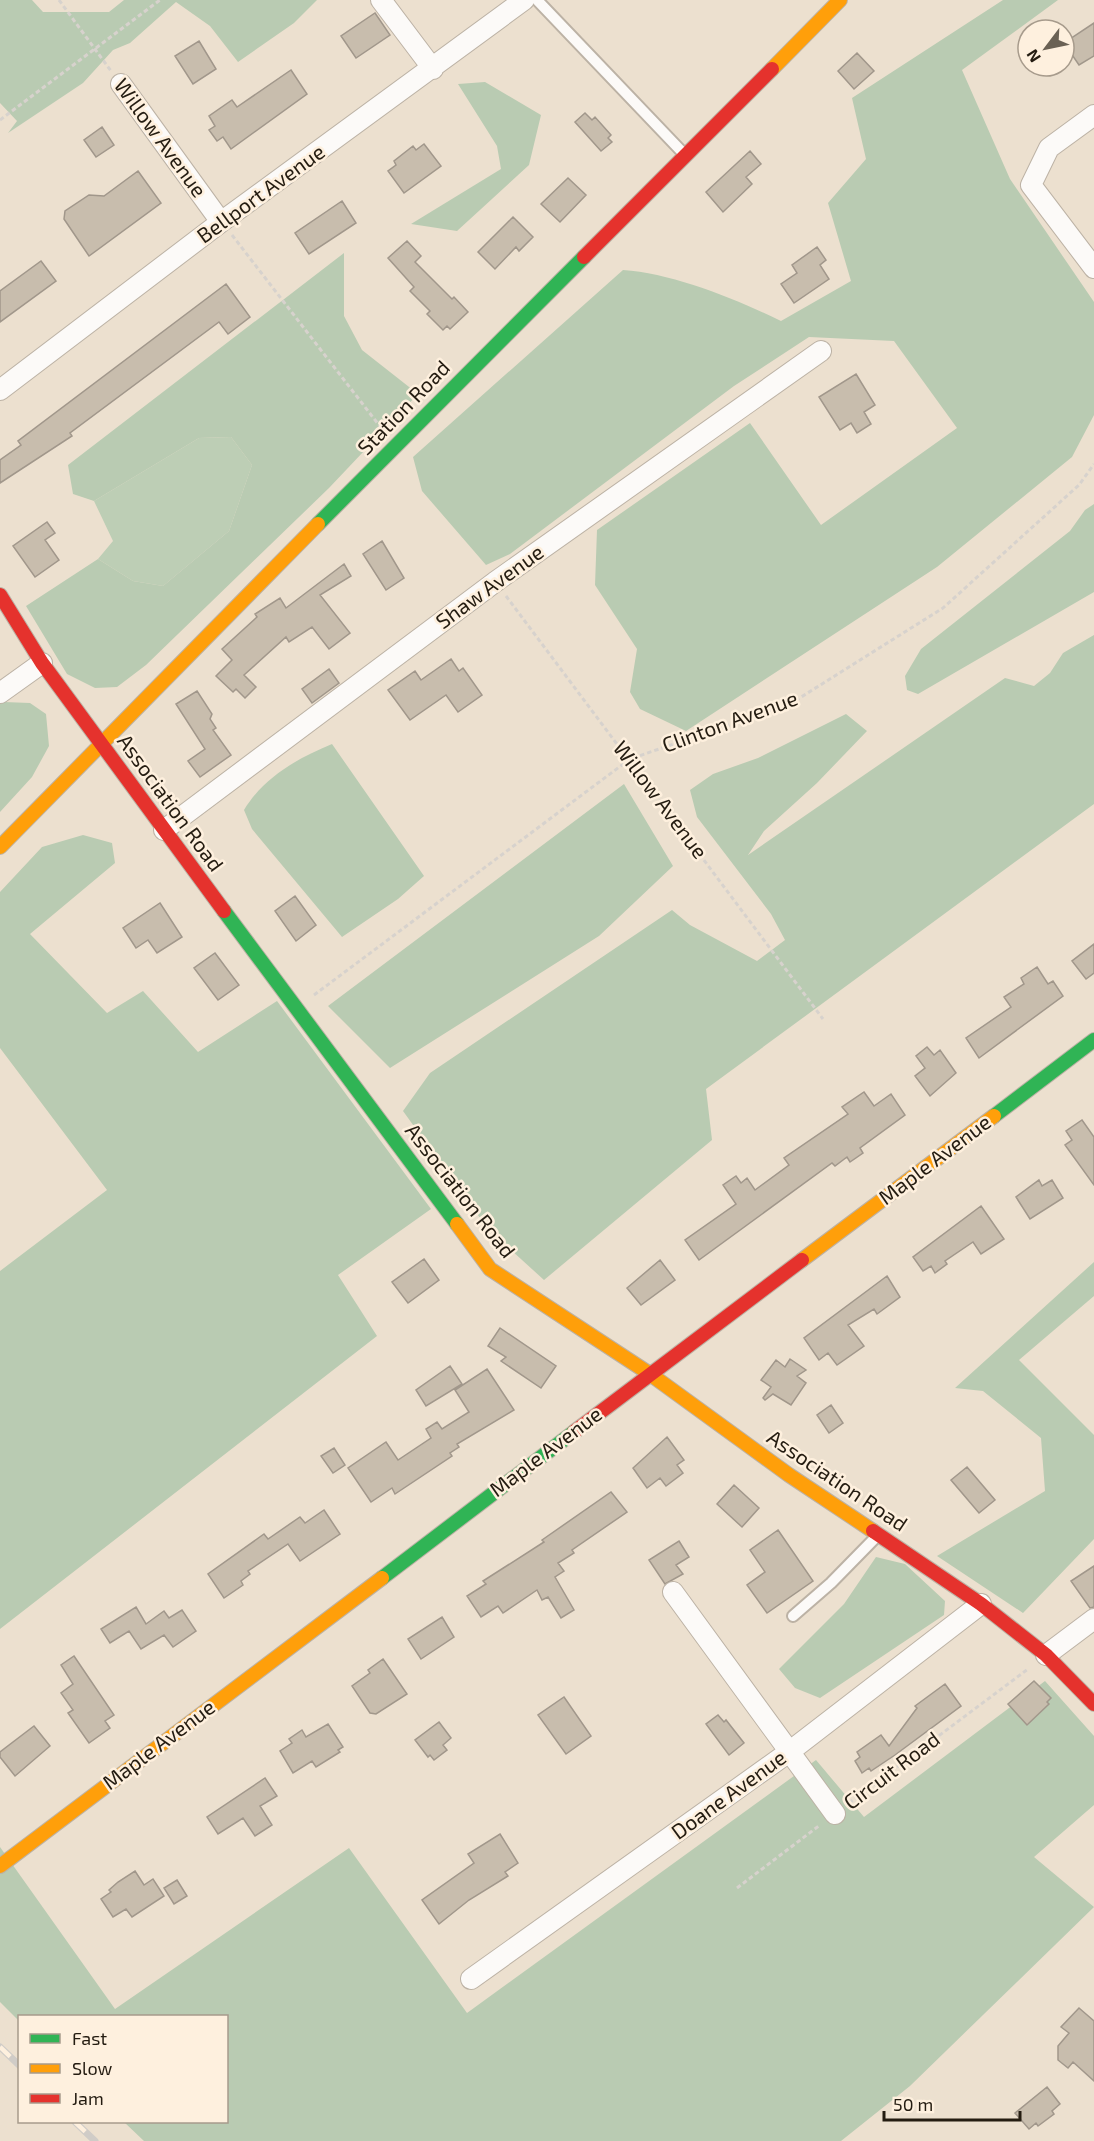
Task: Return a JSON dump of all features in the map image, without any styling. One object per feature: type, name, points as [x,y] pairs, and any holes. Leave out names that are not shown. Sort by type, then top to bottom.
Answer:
[{"type":"street","points":[[381,0],[433,69]]},
{"type":"street","name":"Bellport Avenue","points":[[0,390],[221,222],[433,69],[524,0]]},
{"type":"street","name":"Station Road","points":[[0,847],[395,446],[840,0]]},
{"type":"street","name":"Willow Avenue","points":[[121,84],[221,222]]},
{"type":"street","points":[[1094,116],[1049,148],[1031,185],[1094,268]]},
{"type":"street","name":"Shaw Avenue","points":[[164,830],[495,582],[821,351]]},
{"type":"street","name":"Association Road","points":[[0,596],[42,663],[101,745],[490,1269],[650,1374],[789,1475],[981,1604],[1046,1655],[1094,1704]]},
{"type":"street","points":[[0,693],[42,663]]},
{"type":"street","name":"Maple Avenue","points":[[0,1866],[1094,1040]]},
{"type":"street","points":[[673,1592],[836,1814]]},
{"type":"street","name":"Doane Avenue","points":[[471,1979],[789,1752],[981,1604]]},
{"type":"street","points":[[1046,1655],[1094,1619]]},
{"type":"lane","points":[[537,0],[685,155]]},
{"type":"lane","points":[[793,1616],[879,1535]]},
{"type":"path","name":"Willow Avenue","points":[[59,0],[121,84]]},
{"type":"path","points":[[0,120],[160,0]]},
{"type":"path","points":[[221,222],[395,446]]},
{"type":"path","name":"Clinton Avenue","points":[[296,1009],[630,759],[790,704],[934,614],[1079,486],[1094,464]]},
{"type":"path","name":"Willow Avenue","points":[[495,582],[823,1019]]},
{"type":"path","name":"Circuit Road","points":[[737,1888],[1046,1655]]},
{"type":"green space","points":[[0,0],[32,0],[43,12],[109,12],[124,0],[317,0],[294,23],[238,62],[210,26],[176,2],[130,43],[113,50],[83,83],[8,133],[17,121],[0,103]]},
{"type":"green space","points":[[1003,0],[1058,0],[1033,18],[1016,18],[1016,31],[962,70],[1010,179],[1094,302],[1094,415],[1072,457],[937,567],[686,731],[640,709],[630,692],[637,649],[595,585],[597,530],[750,423],[821,525],[957,428],[894,341],[809,337],[734,386],[510,554],[486,565],[422,491],[413,457],[623,270],[662,276],[703,288],[781,321],[851,281],[828,203],[866,159],[852,98]]},
{"type":"green space","points":[[485,82],[541,115],[529,165],[457,231],[411,224],[501,169],[497,146],[458,84]]},
{"type":"green space","points":[[344,253],[344,316],[362,350],[418,394],[329,488],[146,665],[117,687],[95,688],[67,674],[26,606],[98,559],[133,581],[163,586],[229,531],[252,465],[231,437],[199,438],[94,501],[73,494],[68,465]]},
{"type":"green space","points":[[231,437],[252,465],[229,531],[163,586],[133,581],[98,559],[113,541],[94,501],[199,438]]},
{"type":"green space","points":[[1094,504],[1094,592],[918,694],[907,690],[905,676],[921,649],[1070,531],[1085,510]]},
{"type":"green space","points":[[1094,635],[1094,804],[706,1089],[712,1140],[544,1280],[488,1229],[403,1111],[430,1073],[672,910],[690,925],[757,961],[785,940],[771,914],[697,817],[690,790],[713,774],[758,758],[846,714],[867,731],[817,783],[764,831],[748,855],[1005,678],[1034,686],[1050,673],[1063,653]]},
{"type":"green space","points":[[4,702],[30,703],[46,714],[49,746],[32,777],[0,812],[0,704]]},
{"type":"green space","points":[[332,744],[424,876],[398,899],[342,937],[252,829],[244,810],[252,798],[272,778],[294,762]]},
{"type":"green space","points":[[624,784],[673,866],[599,936],[390,1068],[328,1006]]},
{"type":"green space","points":[[83,835],[112,843],[115,863],[30,934],[107,1013],[143,991],[198,1052],[277,1001],[431,1209],[338,1275],[377,1336],[0,1629],[0,1271],[107,1190],[0,1048],[0,892],[42,847]]},
{"type":"green space","points":[[1094,1262],[1094,1296],[1019,1360],[1094,1435],[1094,1539],[1023,1613],[937,1556],[1045,1491],[1041,1438],[983,1391],[955,1388]]},
{"type":"green space","points":[[876,1557],[905,1564],[945,1601],[944,1615],[820,1698],[795,1688],[779,1669],[844,1604]]},
{"type":"green space","points":[[1045,1681],[1094,1736],[1094,1805],[1034,1857],[1094,1907],[910,2086],[841,2141],[144,2141],[125,2123],[228,2123],[228,2015],[18,2015],[18,2020],[0,2002],[0,1847],[115,2009],[349,1848],[467,2013],[816,1760],[864,1817]]},
{"type":"building","points":[[375,13],[390,35],[356,58],[341,36]]},
{"type":"building","points":[[1094,23],[1094,56],[1079,65],[1076,61],[1076,35]]},
{"type":"building","points":[[199,41],[216,69],[193,84],[175,56]]},
{"type":"building","points":[[857,53],[874,71],[854,89],[838,71]]},
{"type":"building","points":[[291,70],[307,94],[231,149],[223,137],[217,141],[209,130],[215,126],[209,116],[232,100],[237,107]]},
{"type":"building","points":[[585,113],[592,120],[595,117],[611,135],[608,138],[612,142],[601,151],[575,122]]},
{"type":"building","points":[[102,127],[114,145],[96,157],[84,140]]},
{"type":"building","points":[[424,144],[441,166],[404,193],[388,171],[396,165],[394,161],[413,146],[416,150]]},
{"type":"building","points":[[750,151],[761,164],[746,177],[752,184],[723,212],[706,192]]},
{"type":"building","points":[[138,171],[161,203],[89,256],[64,219],[65,211],[89,195],[104,196]]},
{"type":"building","points":[[568,178],[586,195],[560,222],[541,204]]},
{"type":"building","points":[[342,201],[356,223],[309,254],[295,233]]},
{"type":"building","points":[[513,217],[533,237],[519,251],[516,247],[495,269],[478,252]]},
{"type":"building","points":[[407,241],[421,256],[415,262],[468,312],[450,329],[447,326],[443,330],[427,314],[430,311],[410,291],[414,287],[388,258]]},
{"type":"building","points":[[817,247],[826,260],[820,265],[829,279],[794,303],[781,284],[797,273],[792,265]]},
{"type":"building","points":[[41,261],[56,281],[0,322],[0,291]]},
{"type":"building","points":[[226,284],[250,317],[228,334],[219,322],[70,433],[72,436],[0,483],[0,460],[21,445],[18,441]]},
{"type":"building","points":[[856,374],[875,405],[864,412],[871,424],[857,433],[851,423],[840,430],[819,397]]},
{"type":"building","points":[[47,522],[55,533],[45,540],[59,560],[35,577],[13,546]]},
{"type":"building","points":[[382,541],[404,578],[386,590],[363,554]]},
{"type":"building","points":[[344,564],[351,576],[320,595],[350,633],[329,649],[312,627],[289,642],[286,637],[244,675],[256,687],[245,698],[236,689],[233,692],[216,676],[232,660],[222,649],[257,617],[255,614],[280,598],[286,608]]},
{"type":"building","points":[[451,659],[459,671],[463,668],[482,695],[458,712],[446,695],[410,720],[388,690],[415,671],[421,680]]},
{"type":"building","points":[[329,669],[339,683],[312,703],[302,689]]},
{"type":"building","points":[[197,691],[212,714],[210,719],[216,728],[213,730],[231,755],[200,777],[188,761],[205,749],[176,704]]},
{"type":"building","points":[[295,896],[316,925],[296,941],[275,911]]},
{"type":"building","points":[[160,903],[182,937],[157,953],[148,940],[136,948],[123,928]]},
{"type":"building","points":[[1094,944],[1094,973],[1086,979],[1072,961]]},
{"type":"building","points":[[215,953],[239,985],[218,1000],[194,968]]},
{"type":"building","points":[[1037,967],[1048,984],[1053,981],[1063,996],[979,1058],[966,1038],[1011,1007],[1004,997],[1024,984],[1021,978]]},
{"type":"building","points":[[927,1047],[934,1055],[940,1050],[956,1073],[930,1096],[915,1076],[925,1068],[916,1056]]},
{"type":"building","points":[[864,1092],[874,1106],[891,1094],[905,1115],[860,1148],[863,1153],[850,1162],[847,1157],[835,1166],[832,1163],[699,1260],[685,1240],[736,1204],[723,1185],[736,1176],[741,1183],[747,1178],[755,1190],[789,1165],[784,1158],[848,1114],[842,1107]]},
{"type":"building","points":[[1082,1120],[1094,1137],[1094,1185],[1065,1145],[1072,1140],[1066,1131]]},
{"type":"building","points":[[1039,1180],[1042,1186],[1052,1180],[1063,1198],[1030,1219],[1016,1197]]},
{"type":"building","points":[[981,1206],[1004,1239],[981,1254],[973,1242],[945,1261],[947,1264],[935,1273],[931,1266],[923,1271],[913,1257]]},
{"type":"building","points":[[424,1259],[439,1280],[408,1303],[392,1282]]},
{"type":"building","points":[[660,1260],[675,1280],[641,1305],[627,1288]]},
{"type":"building","points":[[887,1276],[900,1297],[877,1314],[874,1309],[848,1325],[864,1346],[837,1365],[828,1353],[819,1360],[804,1338]]},
{"type":"building","points":[[500,1328],[556,1366],[541,1388],[501,1361],[506,1357],[488,1346]]},
{"type":"building","points":[[790,1359],[806,1370],[797,1376],[806,1383],[791,1405],[773,1394],[765,1400],[763,1398],[771,1387],[761,1380],[776,1360],[785,1367]]},
{"type":"building","points":[[450,1366],[462,1384],[426,1406],[416,1390]]},
{"type":"building","points":[[487,1369],[514,1410],[457,1444],[459,1447],[450,1453],[452,1456],[395,1494],[392,1488],[371,1502],[348,1468],[386,1442],[398,1460],[431,1438],[426,1429],[437,1422],[442,1429],[469,1412],[455,1390]]},
{"type":"building","points":[[831,1405],[843,1423],[829,1433],[817,1415]]},
{"type":"building","points":[[667,1437],[684,1460],[677,1465],[683,1473],[666,1486],[660,1478],[647,1488],[633,1468]]},
{"type":"building","points":[[334,1448],[345,1465],[333,1473],[321,1456]]},
{"type":"building","points":[[967,1467],[995,1500],[979,1513],[951,1480]]},
{"type":"building","points":[[734,1485],[759,1508],[742,1527],[717,1504]]},
{"type":"building","points":[[611,1492],[627,1512],[572,1550],[574,1553],[558,1563],[564,1571],[555,1577],[574,1610],[561,1618],[548,1597],[542,1600],[537,1590],[503,1613],[498,1606],[481,1617],[467,1596],[486,1584],[483,1581],[544,1542],[542,1540]]},
{"type":"building","points":[[324,1510],[340,1534],[300,1561],[288,1544],[248,1571],[250,1574],[241,1581],[243,1585],[224,1598],[208,1574],[264,1534],[268,1539],[300,1517],[305,1523]]},
{"type":"building","points":[[778,1530],[813,1581],[767,1613],[747,1585],[765,1572],[750,1550]]},
{"type":"building","points":[[679,1541],[689,1557],[676,1565],[683,1574],[665,1584],[649,1560]]},
{"type":"building","points":[[1094,1566],[1094,1607],[1090,1608],[1071,1581]]},
{"type":"building","points":[[136,1607],[146,1624],[164,1611],[169,1618],[182,1610],[196,1631],[173,1647],[164,1635],[141,1649],[129,1631],[110,1643],[101,1629]]},
{"type":"building","points":[[442,1617],[454,1637],[421,1659],[408,1639]]},
{"type":"building","points":[[74,1656],[114,1715],[105,1721],[110,1728],[89,1743],[68,1713],[73,1710],[61,1693],[73,1684],[61,1665]]},
{"type":"building","points":[[383,1659],[407,1694],[376,1714],[370,1713],[352,1686],[370,1673],[368,1670]]},
{"type":"building","points":[[1034,1681],[1051,1698],[1047,1702],[1049,1704],[1027,1725],[1008,1704]]},
{"type":"building","points":[[945,1684],[961,1706],[895,1755],[871,1771],[869,1768],[862,1773],[855,1761],[860,1757],[857,1752],[881,1735],[889,1746],[917,1708],[915,1706]]},
{"type":"building","points":[[564,1697],[591,1736],[566,1754],[538,1715]]},
{"type":"building","points":[[718,1715],[724,1722],[726,1720],[744,1743],[729,1755],[706,1724]]},
{"type":"building","points":[[439,1722],[451,1738],[443,1745],[447,1750],[434,1760],[430,1755],[428,1757],[415,1740]]},
{"type":"building","points":[[328,1724],[343,1747],[338,1750],[340,1752],[316,1767],[312,1761],[293,1773],[280,1751],[292,1743],[289,1739],[302,1730],[306,1737]]},
{"type":"building","points":[[34,1726],[50,1746],[15,1776],[0,1757],[0,1752]]},
{"type":"building","points":[[265,1778],[277,1796],[260,1806],[272,1825],[255,1836],[243,1818],[218,1834],[207,1817]]},
{"type":"building","points":[[500,1834],[518,1863],[505,1872],[508,1876],[469,1900],[439,1924],[422,1900],[474,1863],[468,1854]]},
{"type":"building","points":[[135,1871],[144,1885],[153,1879],[164,1896],[132,1917],[126,1909],[113,1917],[101,1899],[111,1892],[109,1890],[118,1882]]},
{"type":"building","points":[[177,1880],[187,1896],[174,1904],[164,1888]]},
{"type":"building","points":[[1079,2008],[1094,2021],[1094,2081],[1073,2062],[1068,2068],[1058,2060],[1058,2046],[1069,2033],[1061,2027]]},
{"type":"building","points":[[1047,2087],[1060,2104],[1052,2111],[1054,2114],[1038,2126],[1036,2123],[1029,2129],[1015,2113]]},
{"type":"railway","points":[[0,2047],[18,2064]]},
{"type":"railway","points":[[76,2123],[95,2141]]},
{"type":"traffic: fast","points":[[318,524],[584,257]]},
{"type":"traffic: fast","points":[[224,911],[457,1224]]},
{"type":"traffic: fast","points":[[994,1116],[1094,1040]]},
{"type":"traffic: fast","points":[[382,1578],[574,1432]]},
{"type":"traffic: slow","points":[[772,69],[840,0]]},
{"type":"traffic: slow","points":[[0,847],[318,524]]},
{"type":"traffic: slow","points":[[802,1260],[994,1116]]},
{"type":"traffic: slow","points":[[457,1224],[490,1269],[650,1374],[789,1475],[873,1531]]},
{"type":"traffic: slow","points":[[0,1866],[382,1578]]},
{"type":"traffic: jam","points":[[584,257],[772,69]]},
{"type":"traffic: jam","points":[[0,595],[42,663],[224,911]]},
{"type":"traffic: jam","points":[[574,1432],[802,1260]]},
{"type":"traffic: jam","points":[[873,1531],[981,1604],[1046,1655],[1094,1704]]}]
